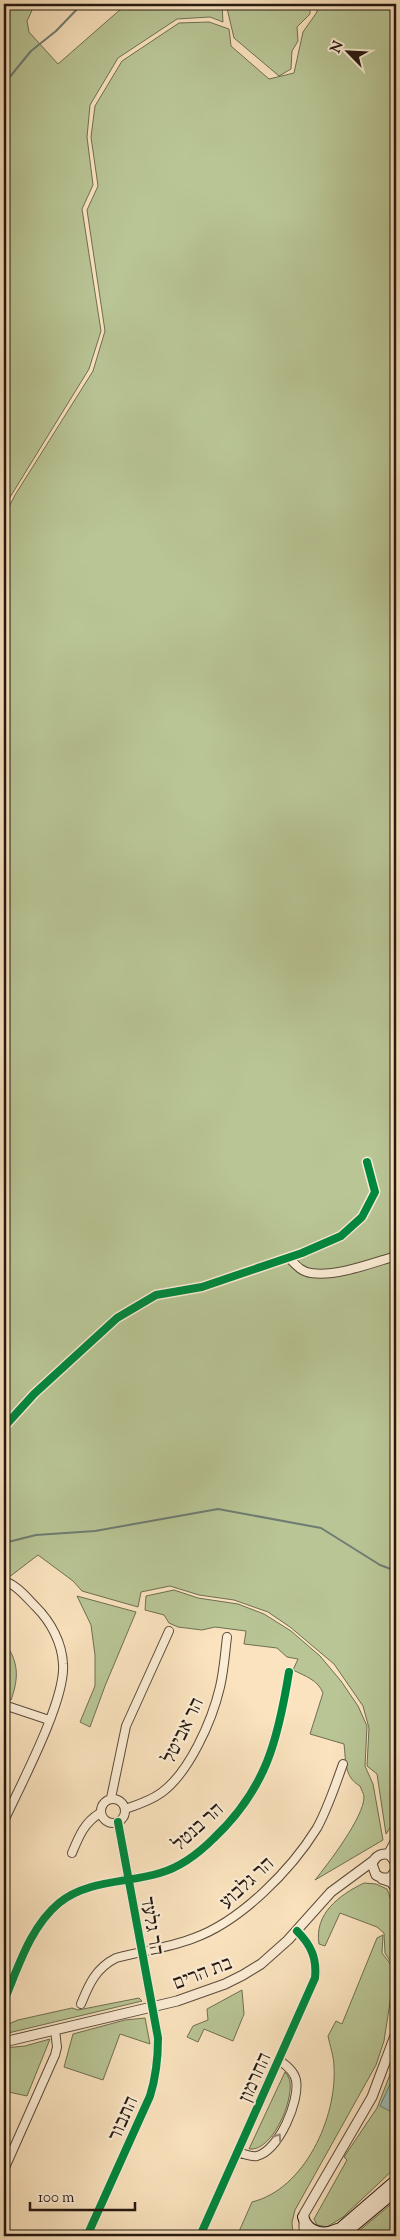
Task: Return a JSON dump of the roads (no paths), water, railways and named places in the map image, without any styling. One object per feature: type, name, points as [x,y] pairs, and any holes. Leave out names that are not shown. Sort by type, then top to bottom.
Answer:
[{"type":"main road","points":[[305,2229],[305,2224],[316,2231],[342,2231],[396,2180]]},
{"type":"main road","points":[[331,2236],[342,2231],[394,2193]]},
{"type":"street","points":[[4,1427],[54,1375],[117,1318],[156,1295],[202,1287],[289,1258],[341,1236],[362,1217],[375,1192],[367,1162]]},
{"type":"street","points":[[289,1258],[297,1267],[310,1273],[340,1271],[396,1256]]},
{"type":"street","points":[[4,1582],[22,1592],[46,1617],[60,1644],[64,1666],[59,1690],[49,1720],[4,1821]]},
{"type":"street","points":[[111,1798],[126,1726],[169,1631]]},
{"type":"street","name":"הר אביטל","points":[[125,1809],[160,1794],[186,1766],[207,1723],[220,1688],[227,1637]]},
{"type":"street","name":"הר בנטל","points":[[4,2001],[33,1934],[58,1904],[79,1891],[161,1873],[194,1856],[218,1834],[245,1802],[262,1776],[281,1720],[289,1672]]},
{"type":"street","points":[[4,1705],[49,1720]]},
{"type":"street","name":"הר גלבוע","points":[[80,2004],[89,1984],[100,1968],[116,1958],[180,1943],[207,1933],[222,1925],[248,1906],[300,1852],[310,1838],[325,1813],[344,1764]]},
{"type":"street","points":[[72,1853],[85,1825],[100,1813],[103,1802],[111,1798],[122,1802],[125,1809],[124,1817],[118,1822],[105,1821],[100,1813]]},
{"type":"street","name":"הר גלעד","points":[[118,1822],[151,2006]]},
{"type":"street","points":[[396,1839],[388,1854],[396,1863]]},
{"type":"street","name":"בת הרים","points":[[4,2042],[206,1991],[243,1976],[261,1964],[297,1930],[331,1892],[374,1861],[379,1855],[388,1854]]},
{"type":"street","points":[[374,1861],[372,1868],[379,1877],[391,1882],[396,1889]]},
{"type":"street","points":[[379,1877],[390,1878],[396,1870]]},
{"type":"street","name":"בת הרים","points":[[349,1879],[363,1874],[379,1877]]},
{"type":"street","name":"החרמון","points":[[200,2236],[315,1978],[315,1960],[312,1950],[297,1930]]},
{"type":"street","name":"התבור","points":[[87,2236],[150,2096],[155,2079],[158,2038],[151,2006]]},
{"type":"street","points":[[4,2170],[58,2047],[55,2030]]},
{"type":"street","points":[[305,2229],[307,2206],[372,2096],[396,2033]]},
{"type":"street","points":[[238,2152],[256,2156],[263,2153],[271,2147],[286,2123],[296,2095],[296,2081],[289,2068],[279,2060]]},
{"type":"water","points":[[392,2080],[396,2081],[396,2114],[380,2106]]},
{"type":"waterway","points":[[4,84],[31,51],[56,31],[82,4]]},
{"type":"waterway","points":[[4,1543],[36,1535],[95,1531],[218,1509],[321,1528],[380,1565],[396,1571]]}]
